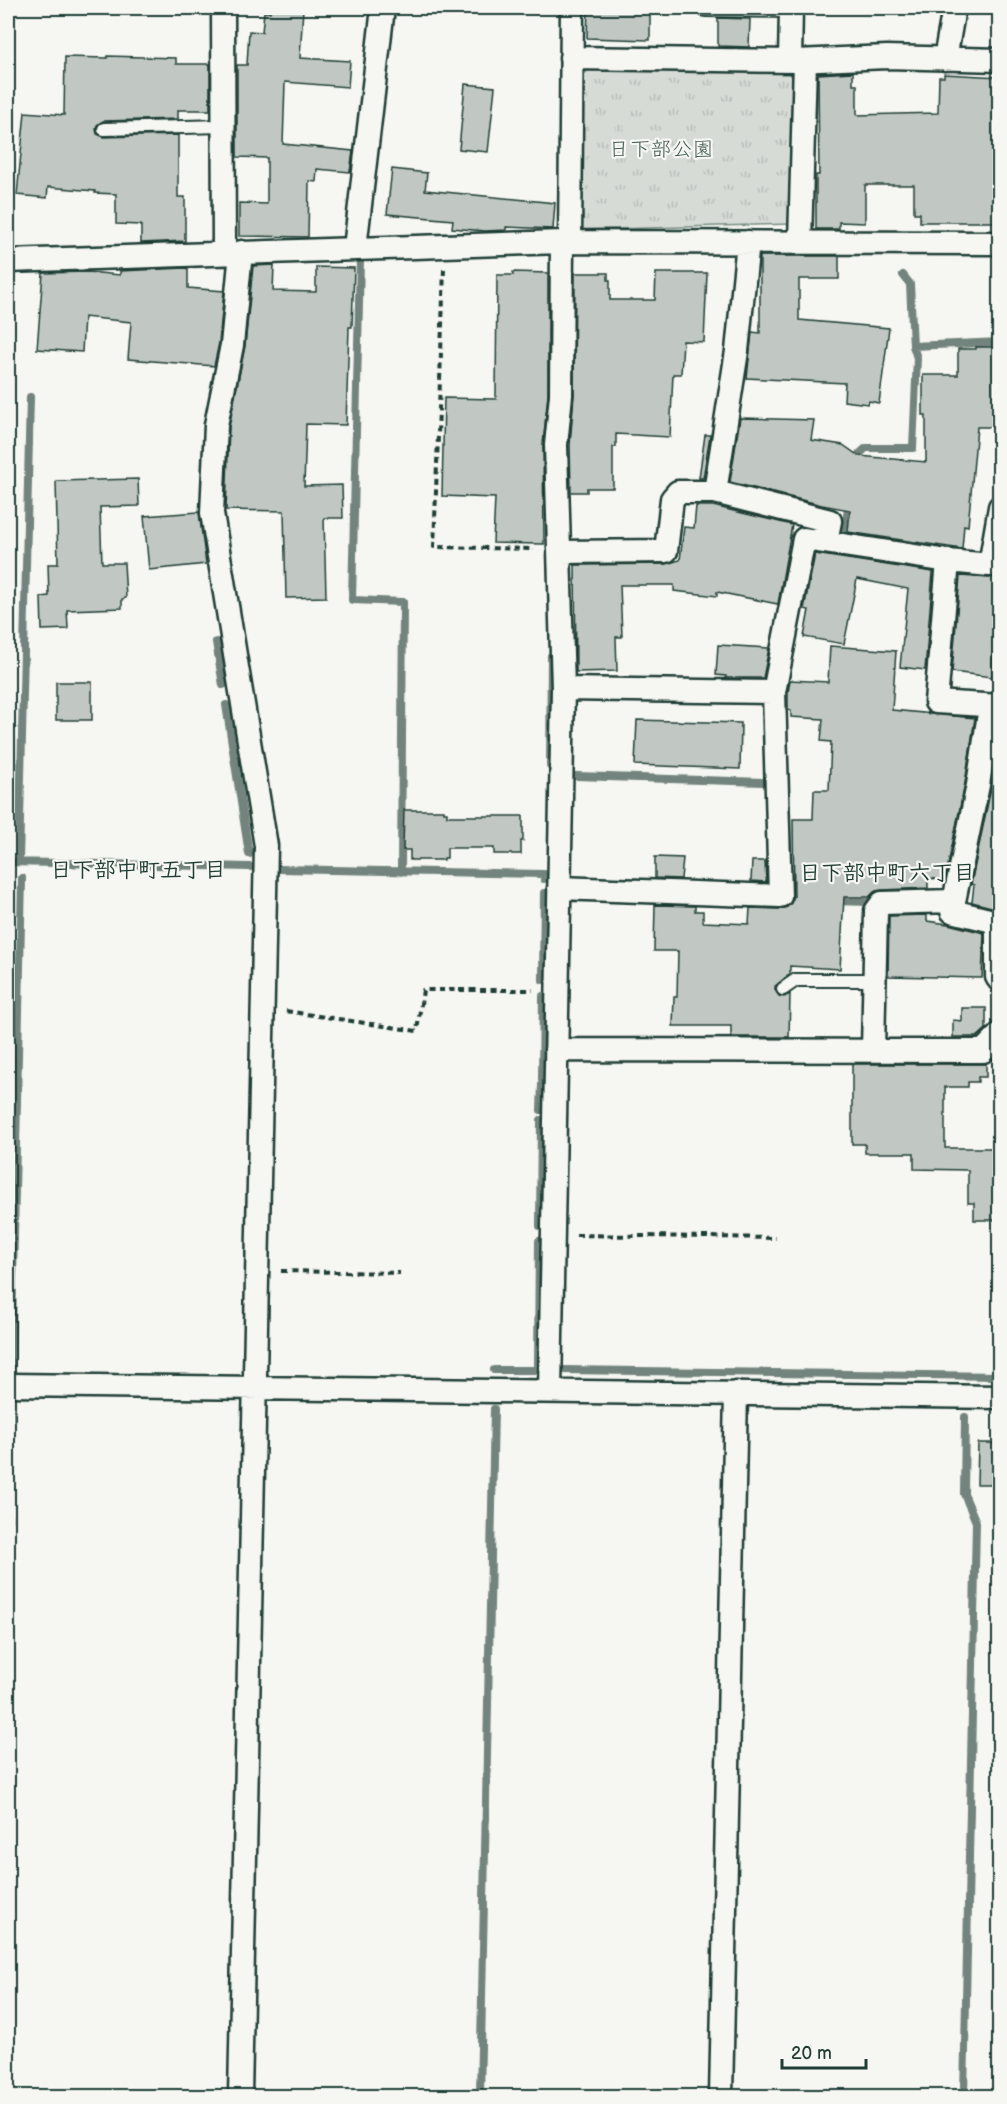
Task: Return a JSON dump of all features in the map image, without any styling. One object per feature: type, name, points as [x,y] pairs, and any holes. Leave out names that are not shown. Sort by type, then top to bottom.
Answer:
[{"type":"street","points":[[223,8],[224,126],[232,252],[232,345],[216,425],[212,513],[266,846],[240,2097]]},
{"type":"street","points":[[355,248],[383,8]]},
{"type":"street","points":[[550,1391],[563,689],[556,445],[561,395],[572,8]]},
{"type":"street","points":[[945,59],[954,8]]},
{"type":"street","points":[[791,9],[797,61],[800,242]]},
{"type":"street","points":[[571,58],[797,61],[886,57],[999,60]]},
{"type":"street","points":[[8,261],[566,242],[999,243]]},
{"type":"street","points":[[715,492],[737,351],[748,242]]},
{"type":"street","points":[[559,550],[666,551],[672,499],[678,492],[715,492],[830,520],[826,542]]},
{"type":"street","points":[[559,888],[780,896],[774,692],[804,539],[948,561],[990,565],[999,507]]},
{"type":"street","points":[[948,561],[936,702],[995,706],[952,911],[997,922],[997,977],[999,981]]},
{"type":"street","points":[[563,689],[774,692]]},
{"type":"street","points":[[873,1050],[876,911],[882,903],[953,901]]},
{"type":"street","points":[[556,1050],[983,1051],[999,1034]]},
{"type":"street","points":[[8,1384],[999,1396]]},
{"type":"street","points":[[721,2097],[736,1393]]},
{"type":"lane","points":[[705,10],[791,9]]},
{"type":"lane","points":[[104,129],[224,126]]},
{"type":"lane","points":[[783,989],[796,980],[874,980]]},
{"type":"path","points":[[445,246],[434,547],[559,550]]},
{"type":"path","points":[[263,1008],[417,1031],[423,990],[557,990]]},
{"type":"path","points":[[553,1235],[776,1238]]},
{"type":"path","points":[[258,1270],[400,1273]]},
{"type":"green space","name":"日下部公園","points":[[590,69],[788,71],[796,82],[791,224],[578,230],[583,75]]},
{"type":"building","points":[[270,8],[303,8],[300,58],[350,61],[348,87],[285,82],[283,144],[353,151],[350,172],[317,169],[316,182],[309,181],[308,237],[239,236],[239,203],[267,204],[267,158],[237,157],[237,65],[247,65],[249,31],[262,32],[264,12],[270,12]]},
{"type":"building","points":[[588,8],[650,8],[650,40],[587,38]]},
{"type":"building","points":[[718,18],[750,19],[749,47],[718,46]]},
{"type":"building","points":[[107,56],[176,58],[176,64],[210,64],[210,110],[178,110],[178,119],[103,121],[97,125],[96,129],[97,134],[104,137],[178,135],[178,197],[185,197],[185,241],[141,243],[141,225],[116,224],[116,194],[48,187],[47,198],[17,195],[25,112],[64,115],[65,57],[107,58]]},
{"type":"building","points":[[853,72],[853,85],[857,85],[857,115],[938,113],[939,77],[944,77],[944,74],[999,77],[999,222],[920,222],[920,213],[914,213],[914,185],[865,185],[865,223],[839,222],[839,229],[816,229],[816,175],[819,175],[818,74]]},
{"type":"building","points":[[465,84],[495,87],[488,152],[459,149]]},
{"type":"building","points":[[392,169],[427,173],[425,190],[555,203],[553,229],[506,227],[506,230],[485,231],[452,228],[453,220],[387,214]]},
{"type":"building","points":[[760,256],[839,256],[839,279],[799,279],[799,320],[889,328],[879,403],[844,401],[845,383],[747,378],[752,332],[760,333]]},
{"type":"building","points":[[274,265],[273,291],[316,292],[316,267],[354,268],[352,327],[349,327],[346,425],[306,424],[304,486],[342,485],[343,518],[324,518],[326,597],[286,598],[284,511],[226,510],[229,427],[245,346],[253,266]]},
{"type":"building","points":[[188,269],[188,288],[224,291],[219,343],[214,366],[128,359],[131,322],[84,317],[82,352],[37,349],[43,273],[88,272],[120,275],[120,271]]},
{"type":"building","points":[[513,272],[548,273],[548,394],[543,445],[544,544],[493,543],[495,498],[442,496],[444,398],[496,399],[497,275],[513,275]]},
{"type":"building","points":[[575,273],[608,273],[610,300],[655,300],[656,273],[707,273],[704,342],[683,341],[681,374],[673,374],[670,437],[616,434],[616,447],[613,447],[613,488],[587,488],[587,492],[571,492],[570,445],[574,395]]},
{"type":"building","points":[[976,347],[999,347],[999,427],[977,427],[968,526],[964,525],[962,549],[848,532],[850,510],[730,482],[740,418],[814,420],[811,440],[843,445],[859,456],[926,462],[923,375],[958,375],[958,349],[976,349]]},
{"type":"building","points":[[705,435],[710,435],[703,478],[699,478]]},
{"type":"building","points":[[138,479],[139,506],[100,507],[102,563],[124,563],[126,598],[122,599],[122,608],[67,610],[68,629],[42,630],[41,597],[49,596],[48,564],[58,564],[56,481]]},
{"type":"building","points":[[696,506],[713,506],[792,525],[778,604],[717,592],[717,596],[674,591],[674,585],[620,585],[622,637],[616,637],[617,671],[576,672],[575,565],[666,564],[680,560],[684,527],[694,528]]},
{"type":"building","points":[[199,512],[206,564],[149,570],[144,516]]},
{"type":"building","points":[[815,554],[933,572],[925,670],[900,667],[908,589],[857,579],[844,644],[804,637],[809,610],[804,609]]},
{"type":"building","points":[[999,574],[999,596],[995,596],[992,677],[952,672],[960,576],[989,578]]},
{"type":"building","points":[[718,645],[769,648],[763,678],[726,678],[726,676],[716,675]]},
{"type":"building","points":[[830,646],[896,651],[892,710],[975,718],[965,783],[945,880],[928,878],[928,888],[882,890],[875,891],[869,897],[844,897],[840,969],[790,966],[790,974],[775,986],[779,996],[784,997],[790,994],[789,1037],[731,1037],[731,1026],[673,1026],[674,997],[677,997],[678,951],[654,951],[655,905],[695,906],[695,911],[703,911],[703,922],[749,924],[750,908],[780,909],[791,903],[794,896],[793,819],[813,819],[814,790],[829,790],[831,742],[821,741],[823,719],[791,717],[791,711],[788,710],[788,693],[790,680],[828,682]]},
{"type":"building","points":[[56,682],[92,682],[92,720],[56,720]]},
{"type":"building","points":[[637,720],[741,723],[740,769],[635,765]]},
{"type":"building","points":[[992,783],[999,784],[999,909],[972,902],[974,885],[971,884]]},
{"type":"building","points":[[404,810],[444,810],[447,816],[523,816],[521,854],[494,854],[494,848],[447,848],[447,858],[444,860],[410,860],[410,850],[403,850]]},
{"type":"building","points":[[655,857],[683,858],[681,879],[655,878]]},
{"type":"building","points":[[752,861],[765,861],[766,882],[751,881]]},
{"type":"building","points":[[927,915],[927,921],[984,933],[982,978],[888,976],[889,916]]},
{"type":"building","points":[[962,1008],[986,1008],[986,1029],[977,1037],[953,1037],[953,1020],[962,1021]]},
{"type":"building","points":[[852,1064],[986,1064],[986,1077],[978,1077],[978,1082],[968,1082],[968,1087],[945,1087],[945,1148],[999,1148],[999,1220],[974,1220],[974,1203],[968,1203],[968,1170],[914,1169],[914,1153],[865,1153],[865,1144],[852,1144]]},
{"type":"building","points":[[978,1443],[999,1443],[999,1484],[977,1484]]},
{"type":"waterway","points":[[360,260],[352,600],[403,602],[401,872]]},
{"type":"waterway","points":[[903,275],[910,284],[913,346],[1000,342]]},
{"type":"waterway","points":[[854,464],[854,459],[866,448],[913,448],[917,358],[913,346]]},
{"type":"waterway","points":[[19,862],[30,397]]},
{"type":"waterway","points":[[844,536],[849,501]]},
{"type":"waterway","points":[[216,642],[223,685]]},
{"type":"waterway","points":[[550,766],[551,656]]},
{"type":"waterway","points":[[226,705],[249,854]]},
{"type":"waterway","points":[[576,776],[764,782]]},
{"type":"waterway","points":[[8,862],[250,867]]},
{"type":"waterway","points":[[279,869],[544,874],[544,879]]},
{"type":"waterway","points":[[11,1367],[22,878]]},
{"type":"waterway","points":[[543,980],[544,893]]},
{"type":"waterway","points":[[834,901],[870,902]]},
{"type":"waterway","points":[[542,1079],[543,996]]},
{"type":"waterway","points":[[541,1110],[542,1084]]},
{"type":"waterway","points":[[540,1226],[541,1120]]},
{"type":"waterway","points":[[494,1370],[538,1370],[539,1241]]},
{"type":"waterway","points":[[562,1370],[1000,1376]]},
{"type":"waterway","points":[[8,1530],[10,1399]]},
{"type":"waterway","points":[[480,2096],[494,1409]]},
{"type":"waterway","points":[[964,2096],[976,1522],[964,1494],[965,1417]]},
{"type":"district","name":"日下部中町五丁目","points":[[138,870]]},
{"type":"district","name":"日下部中町六丁目","points":[[887,873]]}]
